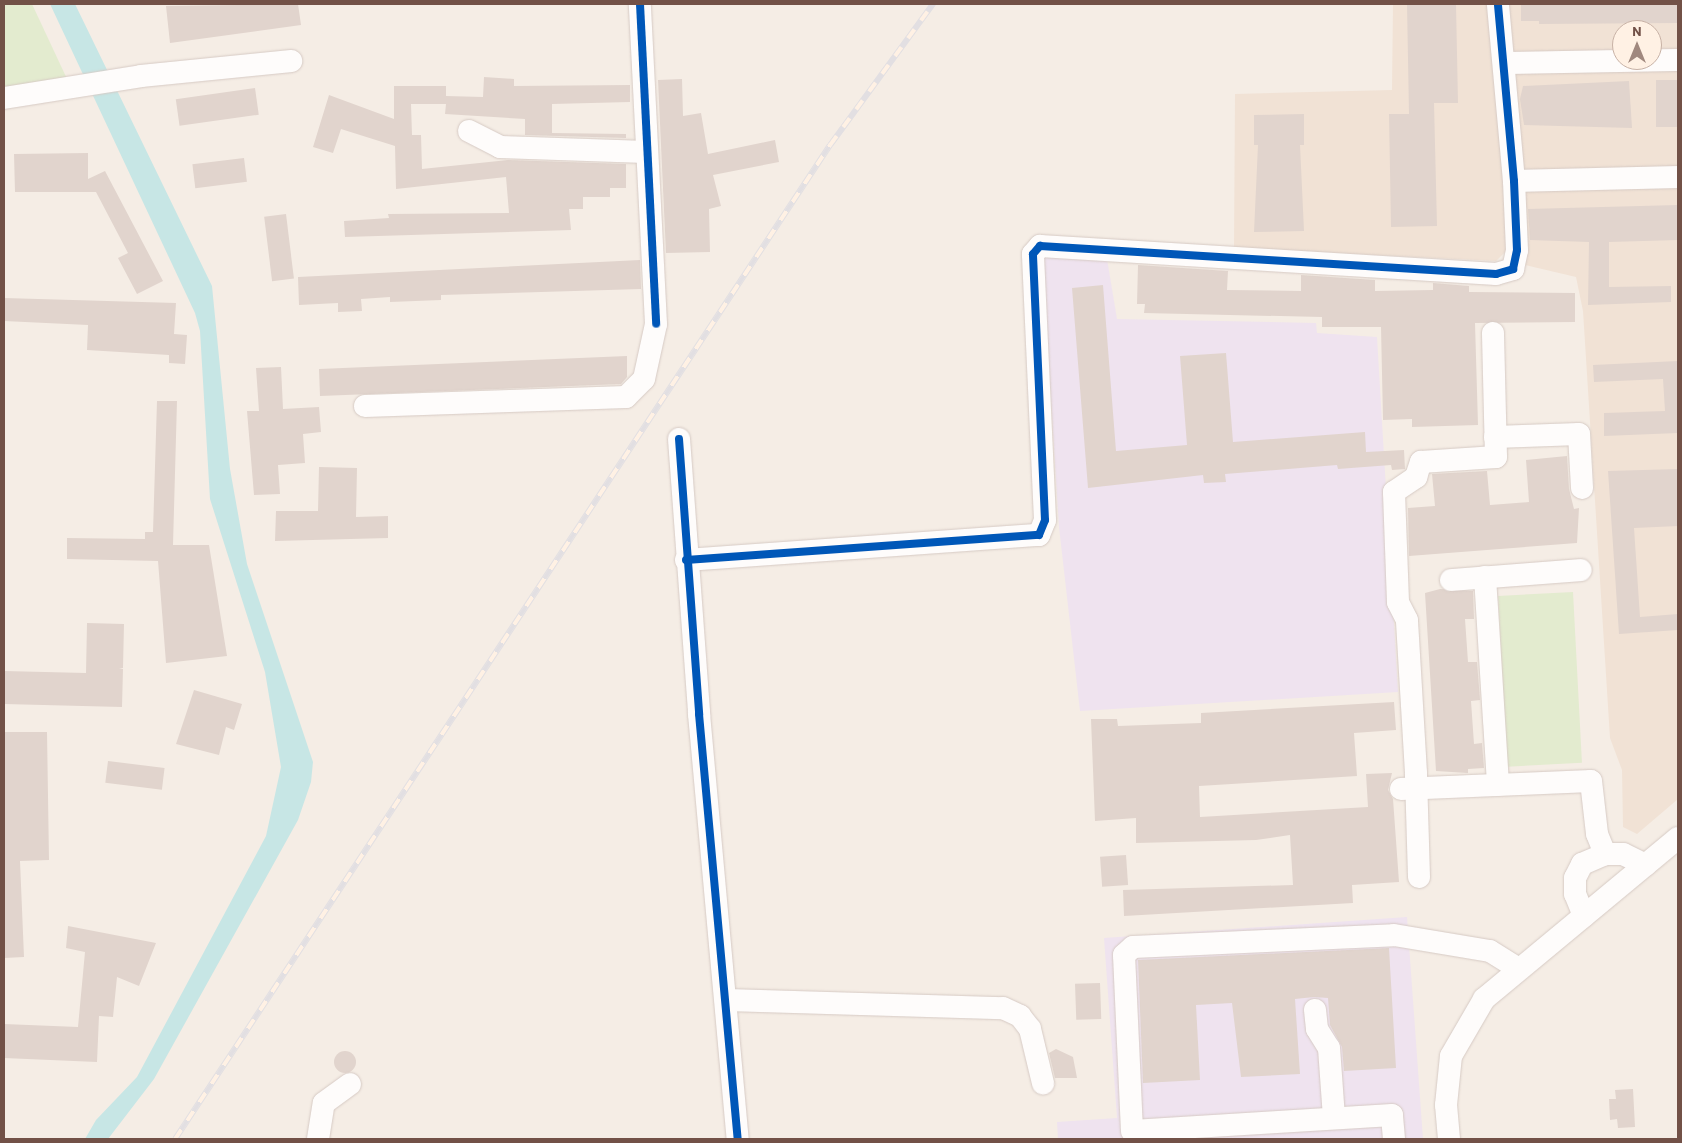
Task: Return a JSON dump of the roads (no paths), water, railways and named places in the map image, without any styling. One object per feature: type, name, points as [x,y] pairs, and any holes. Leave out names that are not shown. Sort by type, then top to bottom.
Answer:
[{"type":"street","points":[[365,406],[626,397],[644,378],[655,347],[640,4]]},
{"type":"street","points":[[686,560],[1039,535],[1045,520],[1033,254],[1040,246],[1496,274],[1513,269],[1517,250],[1514,181],[1505,63],[1498,4]]},
{"type":"street","points":[[1505,63],[1678,60]]},
{"type":"street","points":[[4,98],[117,80],[291,61]]},
{"type":"street","points":[[469,131],[500,148],[646,152]]},
{"type":"street","points":[[1514,181],[1678,177]]},
{"type":"street","points":[[1419,877],[1407,788],[1416,773],[1407,620],[1398,602],[1394,492],[1416,477],[1421,462],[1496,457],[1494,333]]},
{"type":"street","points":[[1495,437],[1579,434],[1582,488]]},
{"type":"street","points":[[680,439],[686,560],[738,1139]]},
{"type":"street","points":[[1451,580],[1581,570]]},
{"type":"street","points":[[1485,577],[1498,784]]},
{"type":"street","points":[[1407,788],[1592,781],[1597,834],[1605,854]]},
{"type":"street","points":[[1448,1139],[1446,1105],[1451,1056],[1484,999],[1678,838]]},
{"type":"street","points":[[1584,916],[1575,894],[1575,878],[1582,864],[1605,854],[1623,854],[1646,865]]},
{"type":"street","points":[[1394,1139],[1392,1115],[1132,1135],[1124,955],[1133,947],[1394,935],[1490,951],[1520,970]]},
{"type":"street","points":[[727,1000],[1003,1008],[1020,1016],[1030,1029],[1043,1083]]},
{"type":"street","points":[[1315,1010],[1317,1029],[1329,1048],[1334,1118]]},
{"type":"street","points":[[318,1139],[324,1103],[350,1084]]},
{"type":"water","points":[[50,4],[75,4],[212,286],[230,469],[247,564],[313,762],[311,782],[298,820],[154,1079],[108,1139],[85,1139],[96,1120],[137,1077],[266,836],[281,767],[265,672],[210,499],[200,331],[195,313]]},
{"type":"railway","points":[[175,1139],[830,145],[933,4]]}]
